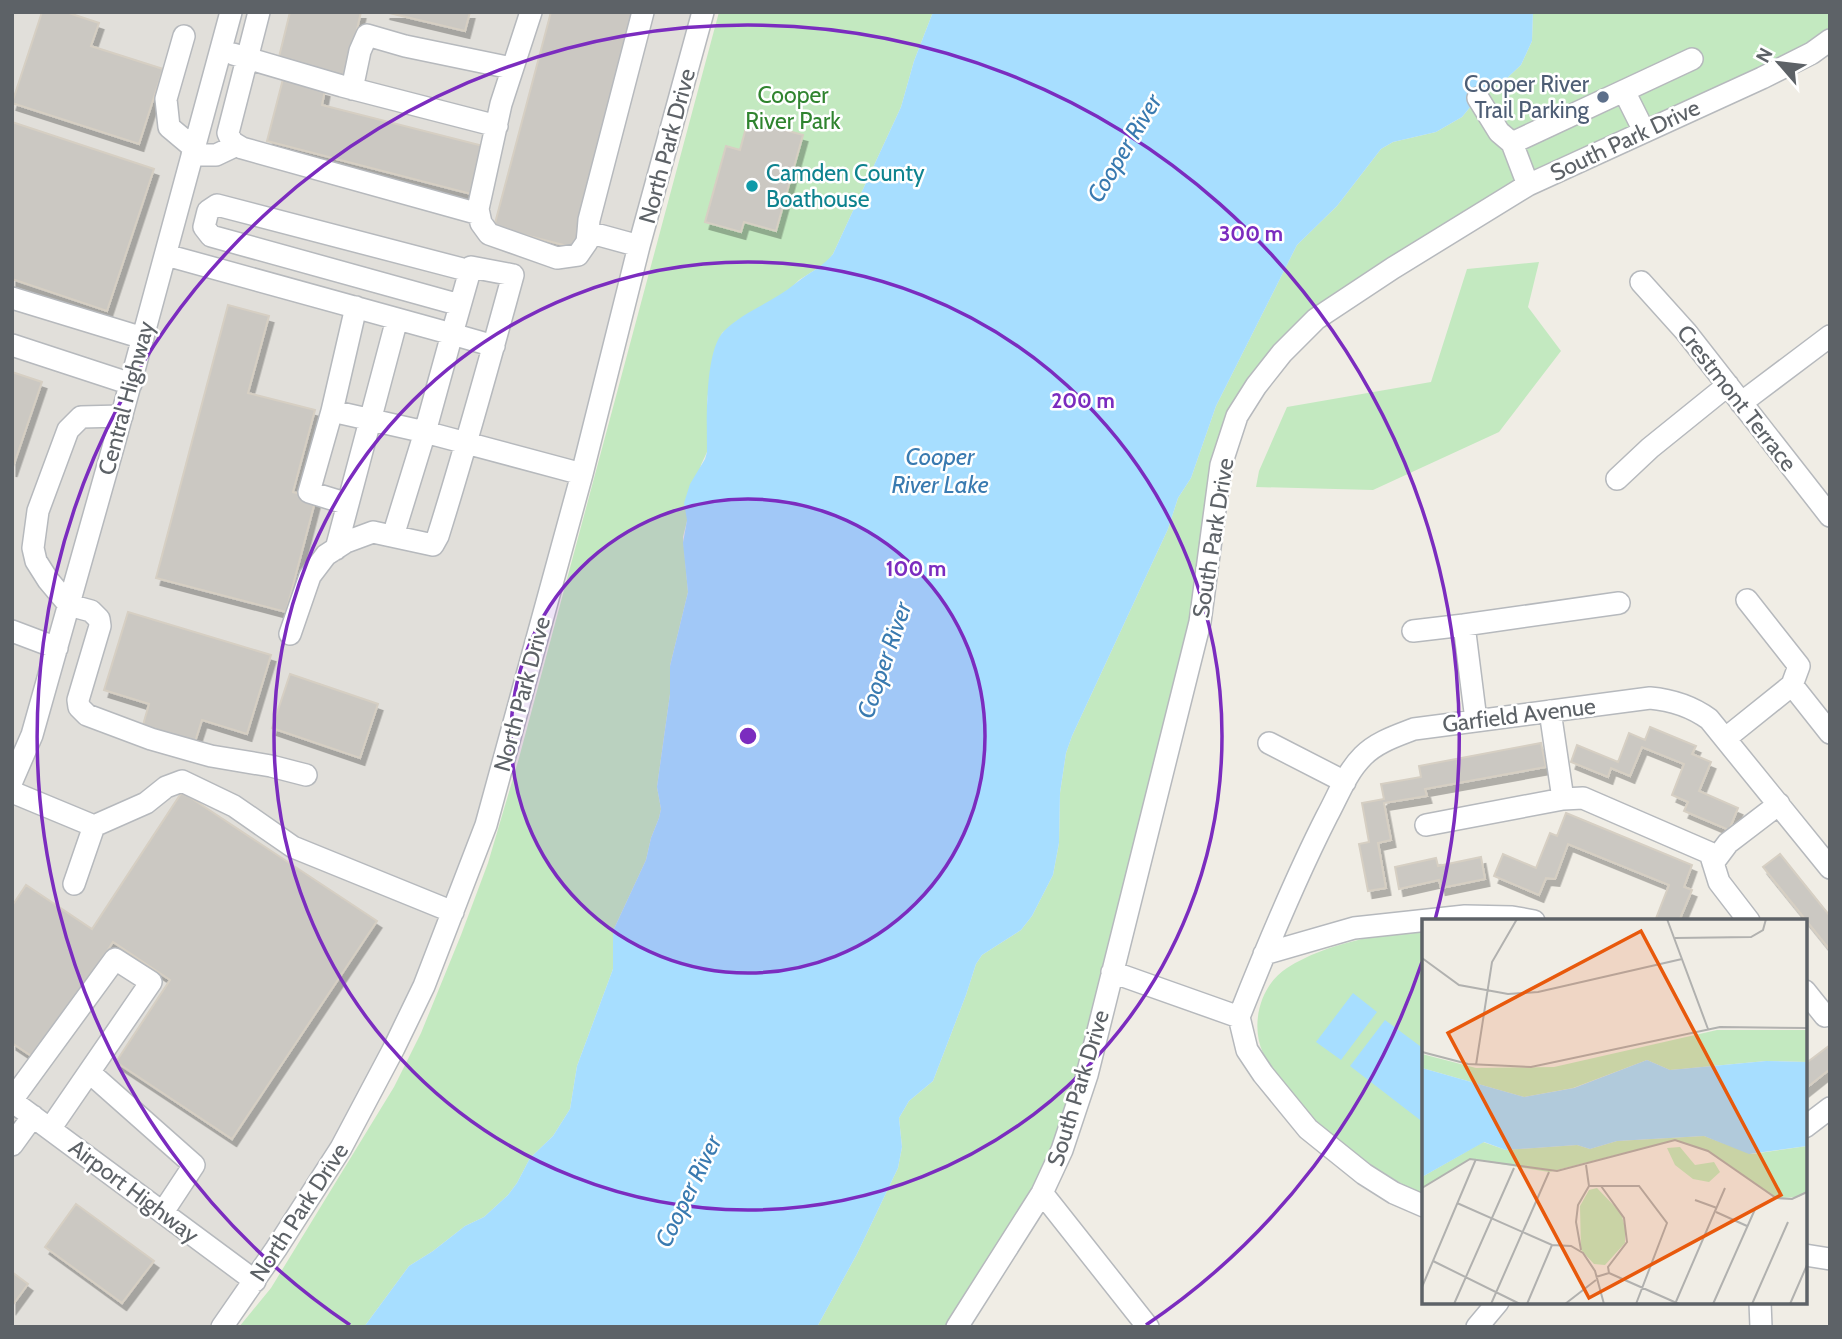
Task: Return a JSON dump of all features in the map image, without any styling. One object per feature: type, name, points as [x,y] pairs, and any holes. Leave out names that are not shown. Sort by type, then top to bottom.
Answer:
[{"type":"street","name":"Central Highway","points":[[12,781],[32,735],[57,648],[231,12]]},
{"type":"street","points":[[259,12],[228,133],[232,142],[325,173],[479,214]]},
{"type":"street","points":[[531,12],[511,68],[478,209],[481,223],[489,234],[557,258],[578,256],[587,242],[589,219],[643,12]]},
{"type":"street","name":"North Park Drive","points":[[222,1327],[341,1148],[424,986],[486,825],[582,474],[639,246],[703,12]]},
{"type":"street","points":[[184,36],[166,99],[169,127],[193,152],[216,155],[237,145]]},
{"type":"street","points":[[352,89],[360,51],[367,36],[511,68]]},
{"type":"street","name":"South Park Drive","points":[[957,1327],[1042,1193],[1062,1150],[1087,1075],[1200,622],[1221,465],[1237,416],[1256,386],[1282,353],[1317,319],[1393,268],[1528,185],[1762,78],[1812,53],[1830,40]]},
{"type":"street","points":[[221,50],[352,89],[497,126]]},
{"type":"street","points":[[1512,143],[1692,59]]},
{"type":"street","points":[[1624,91],[1644,131]]},
{"type":"street","points":[[1478,98],[1499,132],[1512,143],[1528,185]]},
{"type":"street","points":[[460,305],[211,236],[204,227],[208,211],[217,205],[470,271]]},
{"type":"street","points":[[588,232],[639,246]]},
{"type":"street","points":[[166,255],[494,346]]},
{"type":"street","points":[[290,634],[299,601],[310,576],[326,555],[346,542],[373,532],[433,545],[467,443],[513,275],[471,267],[393,536]]},
{"type":"street","name":"Crestmont Terrace","points":[[1641,282],[1686,332],[1830,516]]},
{"type":"street","points":[[12,298],[143,338]]},
{"type":"street","points":[[348,504],[309,492],[332,411],[356,307]]},
{"type":"street","points":[[336,549],[397,319]]},
{"type":"street","points":[[1741,403],[1830,335]]},
{"type":"street","points":[[12,345],[131,384]]},
{"type":"street","points":[[1616,480],[1650,448],[1728,385]]},
{"type":"street","points":[[332,411],[425,432],[582,474]]},
{"type":"street","points":[[122,416],[81,417],[68,430],[38,510],[33,548],[36,561],[69,605],[90,611],[99,619],[100,626],[78,700],[79,707],[87,715],[151,739],[211,756],[306,775]]},
{"type":"street","points":[[1726,738],[1793,685],[1799,666],[1747,600]]},
{"type":"street","points":[[1413,631],[1619,603]]},
{"type":"street","points":[[1464,625],[1476,720]]},
{"type":"street","points":[[12,631],[57,648]]},
{"type":"street","points":[[1793,685],[1830,733]]},
{"type":"street","points":[[45,688],[78,700]]},
{"type":"street","name":"Garfield Avenue","points":[[1239,1017],[1316,838],[1345,782],[1363,756],[1379,743],[1414,729],[1650,698],[1696,709],[1726,738],[1830,867]]},
{"type":"street","points":[[1550,711],[1563,799]]},
{"type":"street","points":[[1269,743],[1345,782]]},
{"type":"street","points":[[12,792],[94,826],[146,803],[166,787],[183,781],[234,806],[293,847],[453,912]]},
{"type":"street","points":[[1426,825],[1563,799],[1583,798],[1710,853],[1719,882],[1747,919]]},
{"type":"street","points":[[1713,863],[1728,843],[1779,804]]},
{"type":"street","points":[[74,884],[94,826]]},
{"type":"street","points":[[1437,919],[1465,916],[1523,919]]},
{"type":"street","points":[[1264,954],[1354,928],[1422,921]]},
{"type":"street","points":[[12,1100],[115,959],[151,982],[89,1072],[42,1123],[12,1145]]},
{"type":"street","points":[[1112,972],[1239,1017],[1247,1051],[1308,1129],[1364,1174],[1394,1193],[1422,1205]]},
{"type":"street","points":[[1807,994],[1825,1016]]},
{"type":"street","points":[[89,1072],[194,1165],[163,1212]]},
{"type":"street","name":"Airport Highway","points":[[12,1100],[255,1281]]},
{"type":"street","points":[[1807,1125],[1830,1108]]},
{"type":"street","points":[[1042,1193],[1148,1327]]},
{"type":"street","points":[[1807,1255],[1830,1259]]},
{"type":"street","points":[[1477,1327],[1496,1304]]},
{"type":"street","points":[[1760,1304],[1761,1327]]},
{"type":"shaded area","points":[[12,12],[703,12],[486,825],[394,1048],[222,1327],[12,1327]]},
{"type":"green space","name":"Cooper River Park","points":[[719,12],[933,12],[914,61],[901,107],[833,254],[826,263],[799,280],[786,293],[733,324],[722,333],[716,347],[707,400],[707,452],[701,465],[683,537],[688,592],[670,666],[670,694],[657,787],[661,809],[646,860],[613,931],[613,969],[577,1066],[570,1109],[553,1136],[530,1158],[508,1195],[484,1217],[465,1226],[409,1266],[364,1327],[239,1327],[271,1288],[394,1087],[421,1033],[488,863],[519,758]]},
{"type":"green space","points":[[1533,12],[1830,12],[1830,40],[1528,185],[1316,319],[1237,416],[1211,536],[1062,1150],[957,1327],[817,1327],[857,1254],[898,1168],[902,1147],[899,1118],[909,1101],[933,1081],[976,964],[982,955],[1021,930],[1032,916],[1053,875],[1059,843],[1060,793],[1066,753],[1072,736],[1168,529],[1178,498],[1191,478],[1216,406],[1297,245],[1337,206],[1381,149],[1393,142],[1436,132],[1462,117],[1480,95],[1506,79],[1521,65],[1532,41]]},
{"type":"green space","points":[[1539,262],[1528,307],[1561,351],[1499,432],[1373,490],[1256,487],[1259,471],[1287,407],[1431,382],[1467,269]]},
{"type":"green space","points":[[1422,927],[1422,1195],[1355,1155],[1313,1122],[1272,1068],[1259,1042],[1257,1030],[1260,1006],[1278,975],[1319,952],[1371,937]]},
{"type":"water","name":"Cooper River Lake","points":[[933,12],[1533,12],[1532,41],[1521,65],[1506,79],[1480,95],[1462,117],[1436,132],[1393,142],[1381,149],[1337,206],[1297,245],[1216,406],[1191,478],[1178,498],[1168,529],[1072,736],[1066,753],[1060,793],[1059,843],[1053,875],[1032,916],[1021,930],[982,955],[976,964],[933,1081],[909,1101],[899,1118],[902,1147],[898,1168],[857,1254],[817,1327],[364,1327],[409,1266],[465,1226],[484,1217],[508,1195],[530,1158],[553,1136],[570,1109],[577,1066],[613,969],[613,931],[646,860],[661,809],[657,787],[670,694],[670,666],[688,592],[683,543],[687,520],[684,503],[690,484],[707,452],[708,388],[713,354],[724,331],[732,324],[787,290],[833,254],[901,107],[914,61]]},
{"type":"water","points":[[1353,993],[1377,1012],[1341,1060],[1316,1042]]},
{"type":"water","points":[[1385,1020],[1422,1048],[1422,1121],[1350,1066]]},
{"type":"building","points":[[42,12],[66,12],[99,23],[91,46],[163,69],[139,144],[12,103]]},
{"type":"building","points":[[290,12],[361,12],[346,77],[278,61]]},
{"type":"building","points":[[385,12],[470,12],[465,31]]},
{"type":"building","points":[[551,12],[637,12],[575,248],[494,227]]},
{"type":"building","points":[[283,79],[325,90],[322,105],[487,147],[475,195],[267,141]]},
{"type":"building","name":"Camden County Boathouse","points":[[748,120],[803,135],[776,231],[744,222],[741,232],[705,222],[726,146],[740,150]]},
{"type":"building","points":[[12,122],[154,169],[107,311],[12,279]]},
{"type":"building","points":[[228,305],[269,316],[248,393],[315,410],[293,492],[316,498],[286,612],[156,578]]},
{"type":"building","points":[[12,372],[42,382],[12,470]]},
{"type":"building","points":[[128,612],[271,655],[247,734],[202,720],[193,748],[141,732],[149,704],[104,690]]},
{"type":"building","points":[[290,674],[378,704],[360,758],[272,728]]},
{"type":"building","points":[[1650,727],[1696,746],[1692,754],[1711,762],[1699,791],[1738,808],[1729,830],[1684,811],[1688,802],[1672,795],[1684,764],[1642,747],[1630,776],[1611,768],[1608,777],[1571,762],[1577,745],[1618,762],[1629,733],[1645,740]]},
{"type":"building","points":[[1541,743],[1546,767],[1425,789],[1427,796],[1384,803],[1391,840],[1378,843],[1386,888],[1368,891],[1359,844],[1369,842],[1362,803],[1384,799],[1381,784],[1421,777],[1419,766]]},
{"type":"building","points":[[182,792],[377,921],[232,1139],[116,1062],[170,980],[113,942],[36,1059],[12,1043],[12,906],[26,885],[92,929]]},
{"type":"building","points":[[1566,813],[1692,865],[1684,887],[1692,890],[1680,919],[1656,919],[1669,885],[1568,844],[1555,879],[1546,878],[1539,895],[1494,876],[1503,854],[1536,868],[1550,833],[1557,836]]},
{"type":"building","points":[[1780,854],[1830,916],[1830,950],[1807,919],[1763,867]]},
{"type":"building","points":[[1481,857],[1485,879],[1441,888],[1439,880],[1399,889],[1395,867],[1436,858],[1438,866]]},
{"type":"building","points":[[1830,1045],[1830,1069],[1807,1087],[1807,1062]]},
{"type":"building","points":[[76,1204],[154,1261],[122,1303],[45,1247]]},
{"type":"building","points":[[12,1272],[28,1284],[12,1306]]},
{"type":"place","name":"Cooper River Trail Parking","points":[[1603,97]]},
{"type":"place","name":"Camden County Boathouse","points":[[752,186]]},
{"type":"water label","name":"Cooper River","points":[[1124,148]]},
{"type":"water label","name":"Cooper River","points":[[884,660]]},
{"type":"water label","name":"Cooper River","points":[[688,1191]]}]
